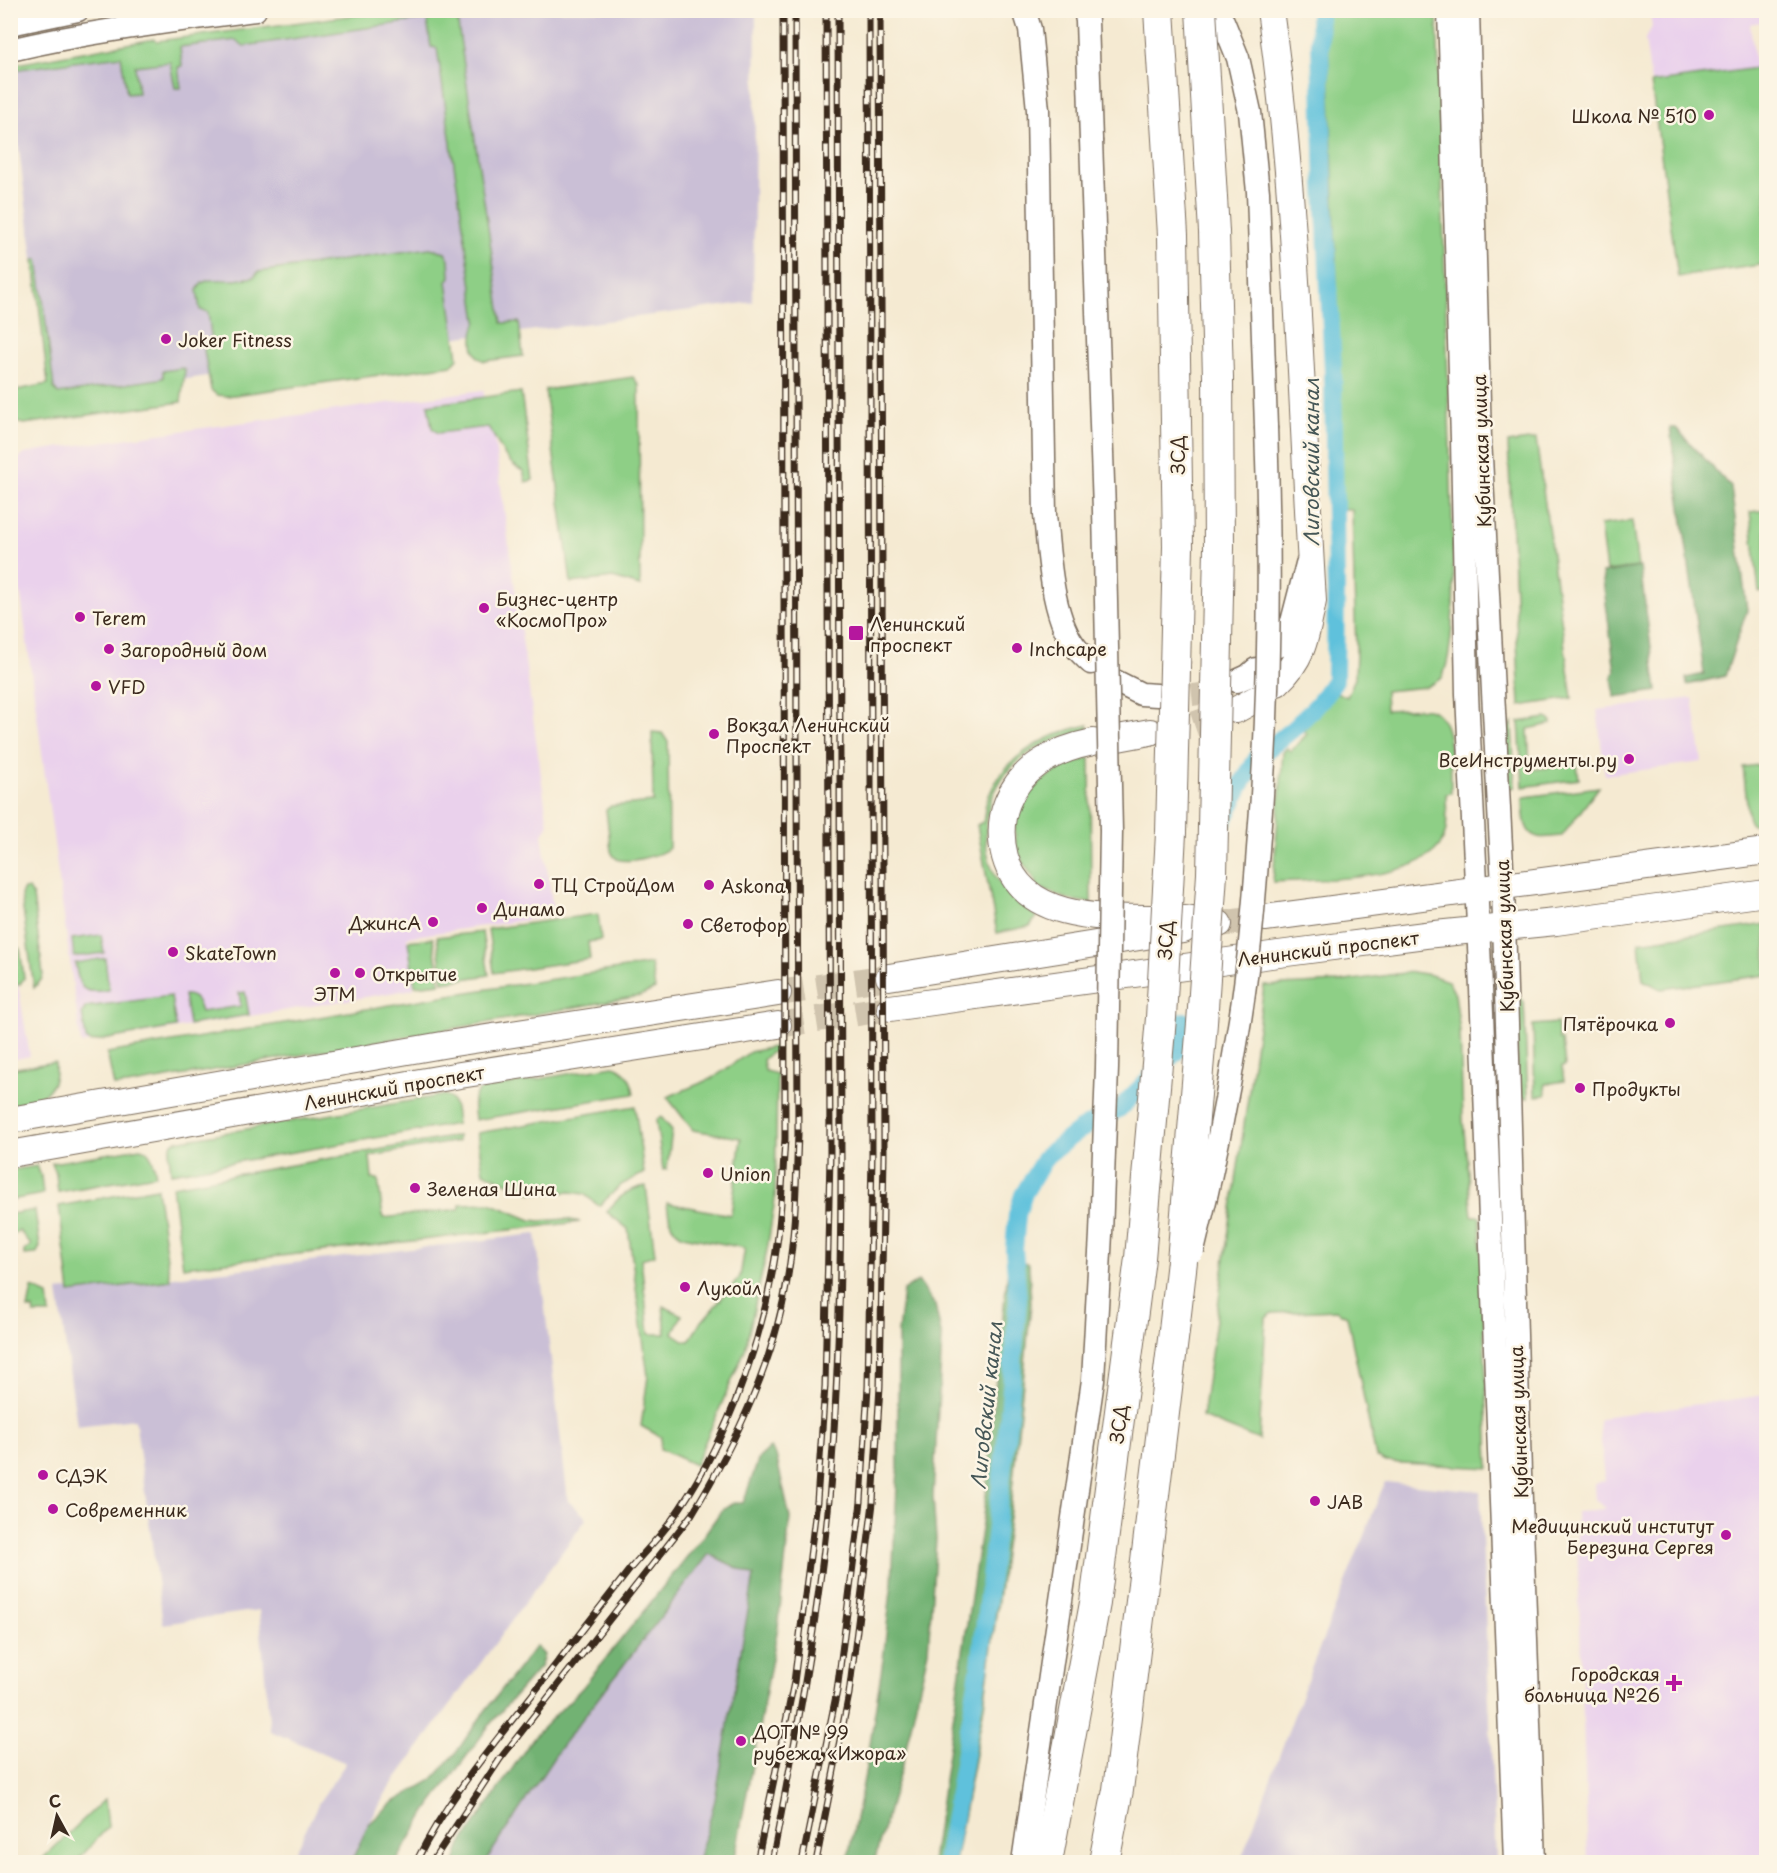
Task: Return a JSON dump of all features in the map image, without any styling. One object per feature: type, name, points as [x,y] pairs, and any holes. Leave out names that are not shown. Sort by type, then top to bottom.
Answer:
[{"type":"highway","name":"ЗСД","points":[[1047,1863],[1095,1603],[1140,1258],[1161,1018],[1171,833],[1178,546],[1173,235],[1159,10]]},
{"type":"highway","points":[[1104,1863],[1118,1790],[1182,1261],[1212,874],[1219,560],[1212,16]]},
{"type":"main road","points":[[10,24],[78,10]]},
{"type":"main road","points":[[10,50],[148,24],[255,10]]},
{"type":"main road","points":[[1024,10],[1030,28],[1038,110],[1045,515],[1048,551],[1054,595],[1063,623],[1076,649],[1091,663]]},
{"type":"main road","points":[[1023,1863],[1093,1380],[1107,1068],[1111,831],[1104,510],[1085,10]]},
{"type":"main road","name":"Кубинская улица","points":[[1449,10],[1467,694],[1479,930],[1515,1863]]},
{"type":"main road","name":"Кубинская улица","points":[[1468,10],[1480,438],[1503,886],[1534,1863]]},
{"type":"main road","points":[[1173,1331],[1204,1207],[1240,1020],[1254,906],[1262,800],[1269,648],[1266,427],[1258,192],[1250,112],[1238,58],[1212,16]]},
{"type":"main road","points":[[1271,20],[1294,227],[1313,601],[1301,651],[1291,670],[1277,683]]},
{"type":"main road","points":[[1278,646],[1292,622],[1310,551]]},
{"type":"main road","points":[[1237,681],[1256,669]]},
{"type":"main road","points":[[1115,681],[1141,694],[1157,695]]},
{"type":"main road","points":[[1118,738],[1150,732]]},
{"type":"main road","points":[[889,977],[1219,924],[1177,919],[1083,915],[1055,908],[1028,892],[1015,878],[1007,862],[1002,843],[1001,824],[1013,790],[1027,773],[1049,756],[1093,742]]},
{"type":"main road","name":"Ленинский проспект","points":[[1264,918],[1767,851]]},
{"type":"main road","name":"Ленинский проспект","points":[[890,1008],[1271,955],[1556,922],[1767,893]]},
{"type":"main road","name":"Ленинский проспект","points":[[10,1120],[454,1044],[778,993]]},
{"type":"main road","name":"Ленинский проспект","points":[[10,1154],[460,1075],[778,1025]]},
{"type":"shaded area","points":[[412,11],[756,11],[753,302],[474,338],[473,335],[51,400],[10,67]]},
{"type":"shaded area","name":"Школа № 510","points":[[1650,11],[1766,11],[1766,21],[1750,24],[1766,147],[1766,264],[1678,277],[1645,39],[1652,27]]},
{"type":"shaded area","points":[[483,390],[493,430],[548,826],[542,835],[554,916],[407,937],[414,989],[81,1044],[11,522],[11,464],[25,454],[35,451]]},
{"type":"shaded area","points":[[1693,698],[1702,762],[1605,775],[1597,710]]},
{"type":"shaded area","points":[[10,938],[30,1056],[11,1060],[10,1060]]},
{"type":"shaded area","points":[[536,1234],[568,1501],[587,1518],[387,1791],[351,1862],[290,1862],[319,1802],[346,1763],[270,1731],[259,1610],[163,1624],[135,1419],[77,1426],[58,1291]]},
{"type":"shaded area","name":"Городская больница №26","points":[[1766,1395],[1766,1862],[1588,1862],[1576,1512],[1606,1508],[1595,1500],[1594,1483],[1605,1481],[1599,1420],[1608,1416]]},
{"type":"shaded area","points":[[1385,1482],[1480,1491],[1496,1862],[1240,1862],[1313,1664]]},
{"type":"shaded area","points":[[709,1554],[754,1575],[715,1801],[698,1862],[485,1862],[560,1748]]},
{"type":"green space","points":[[393,10],[456,11],[502,323],[519,322],[523,356],[485,361],[476,355],[474,350],[473,338],[477,321],[437,48],[431,47],[427,19],[244,46],[236,40],[180,47],[182,66],[178,67],[181,88],[175,88],[170,62],[135,66],[138,93],[127,94],[121,56],[12,70],[11,65],[154,39],[157,41]]},
{"type":"green space","points":[[1327,11],[1437,11],[1454,584],[1450,647],[1441,679],[1426,687],[1385,691],[1386,710],[1428,709],[1437,713],[1443,721],[1450,745],[1451,793],[1446,794],[1447,823],[1443,840],[1431,854],[1414,864],[1366,876],[1273,882],[1283,752],[1287,748],[1291,751],[1307,734],[1304,730],[1336,692],[1347,697],[1355,678],[1352,510],[1342,508],[1338,312]]},
{"type":"green space","name":"Школа № 510","points":[[1756,68],[1766,147],[1766,264],[1678,277],[1651,83]]},
{"type":"green space","points":[[430,248],[445,252],[449,259],[450,277],[447,281],[458,358],[452,365],[227,396],[217,395],[211,390],[204,350],[207,344],[212,343],[208,312],[200,310],[197,290],[202,283],[254,277],[258,272]]},
{"type":"green space","points":[[38,259],[54,388],[58,394],[159,379],[163,378],[163,371],[183,368],[185,370],[181,402],[24,424],[11,421],[11,391],[48,384],[34,260]]},
{"type":"green space","points":[[633,377],[639,385],[640,586],[613,578],[571,583],[545,390]]},
{"type":"green space","points":[[521,392],[533,480],[526,482],[523,471],[507,458],[488,427],[438,433],[432,428],[428,405]]},
{"type":"green space","points":[[1670,428],[1676,428],[1731,487],[1747,610],[1725,676],[1687,685],[1686,678],[1704,674]]},
{"type":"green space","points":[[1536,439],[1572,698],[1520,706],[1508,443]]},
{"type":"green space","points":[[1766,510],[1766,591],[1759,592],[1750,512]]},
{"type":"green space","points":[[1632,521],[1638,567],[1606,571],[1600,525]]},
{"type":"green space","points":[[1640,567],[1657,691],[1615,697],[1612,677],[1615,671],[1602,573]]},
{"type":"green space","points":[[1547,718],[1551,724],[1528,729],[1530,770],[1577,764],[1579,779],[1523,787],[1519,722]]},
{"type":"green space","points":[[1512,723],[1515,787],[1509,788],[1506,730]]},
{"type":"green space","points":[[1088,725],[1088,730],[1057,739],[1019,760],[994,793],[986,824],[988,855],[1000,883],[1022,906],[1037,917],[1030,926],[997,933],[977,825],[983,822],[985,806],[993,788],[1013,761],[1041,742]]},
{"type":"green space","points":[[652,732],[662,733],[668,742],[669,848],[644,858],[617,859],[611,851],[606,810],[611,806],[653,802]]},
{"type":"green space","points":[[1090,758],[1091,903],[1070,900],[1035,886],[1037,882],[1019,854],[1015,835],[1016,818],[1022,803],[1031,791],[1058,771]]},
{"type":"green space","points":[[1766,764],[1766,823],[1752,825],[1749,822],[1743,767]]},
{"type":"green space","points":[[1599,787],[1562,836],[1541,838],[1533,835],[1526,827],[1523,799],[1525,797]]},
{"type":"green space","points":[[24,889],[29,889],[33,896],[43,975],[34,988],[21,895]]},
{"type":"green space","points":[[598,914],[601,940],[588,942],[590,959],[494,973],[488,929]]},
{"type":"green space","points":[[1766,924],[1766,975],[1661,989],[1643,980],[1639,942]]},
{"type":"green space","points":[[482,932],[489,975],[443,982],[437,937]]},
{"type":"green space","points":[[101,935],[104,953],[74,957],[72,939]]},
{"type":"green space","points":[[433,938],[440,983],[415,986],[408,941]]},
{"type":"green space","points":[[14,945],[20,949],[24,978],[20,984],[11,986],[11,950]]},
{"type":"green space","points":[[105,958],[109,990],[93,991],[83,988],[78,979],[75,963]]},
{"type":"green space","points":[[651,964],[655,989],[640,996],[127,1085],[114,1086],[107,1053],[443,996]]},
{"type":"green space","points":[[1412,972],[1448,981],[1455,994],[1460,1032],[1463,1120],[1472,1216],[1480,1216],[1489,1468],[1385,1462],[1376,1457],[1347,1316],[1336,1310],[1273,1313],[1266,1318],[1259,1440],[1202,1417],[1264,986],[1338,982]]},
{"type":"green space","points":[[245,992],[249,1015],[189,1025],[184,995],[196,1000],[201,1012],[241,1006],[239,993]]},
{"type":"green space","points":[[171,996],[176,1027],[91,1042],[86,1039],[82,1013],[86,1007]]},
{"type":"green space","points":[[1515,998],[1521,998],[1524,1002],[1528,1098],[1519,1094]]},
{"type":"green space","points":[[1557,1023],[1559,1040],[1562,1040],[1564,1081],[1545,1084],[1546,1095],[1535,1096],[1533,1025]]},
{"type":"green space","points":[[778,1046],[778,1051],[770,1053],[763,1060],[765,1071],[777,1074],[775,1199],[767,1250],[745,1350],[695,1465],[660,1449],[661,1437],[641,1426],[648,1376],[628,1229],[607,1212],[624,1194],[646,1186],[655,1255],[641,1259],[649,1334],[666,1334],[663,1306],[682,1315],[673,1333],[689,1341],[699,1325],[740,1277],[745,1248],[683,1236],[672,1226],[667,1203],[731,1215],[741,1138],[693,1130],[667,1097],[713,1078],[750,1052]]},
{"type":"green space","points":[[55,1062],[55,1073],[50,1089],[38,1098],[11,1105],[11,1069]]},
{"type":"green space","points":[[613,1066],[628,1076],[634,1094],[475,1120],[474,1098],[482,1089]]},
{"type":"green space","points":[[445,1095],[454,1103],[457,1124],[171,1173],[169,1153],[172,1143],[176,1141]]},
{"type":"green space","points":[[635,1106],[644,1173],[621,1185],[599,1206],[584,1194],[532,1193],[483,1172],[477,1133]]},
{"type":"green space","points":[[661,1117],[672,1130],[667,1169],[663,1170],[656,1120]]},
{"type":"green space","points":[[458,1136],[458,1141],[370,1156],[372,1179],[378,1179],[383,1218],[460,1209],[460,1204],[490,1203],[531,1220],[566,1219],[580,1222],[183,1267],[172,1186]]},
{"type":"green space","points":[[140,1148],[150,1155],[156,1175],[58,1192],[52,1163]]},
{"type":"green space","points":[[37,1166],[41,1176],[43,1194],[11,1200],[11,1170]]},
{"type":"green space","points":[[157,1188],[170,1280],[70,1293],[59,1206]]},
{"type":"green space","points":[[35,1210],[40,1247],[36,1254],[24,1255],[24,1251],[31,1245],[19,1230],[11,1236],[11,1214]]},
{"type":"green space","points":[[1015,1259],[1029,1264],[1031,1304],[1010,1510],[984,1706],[955,1862],[932,1862],[986,1495],[1009,1261]]},
{"type":"green space","points":[[918,1281],[935,1305],[942,1338],[933,1497],[936,1539],[928,1651],[902,1765],[874,1862],[847,1862],[866,1769],[883,1660],[892,1582],[898,1467],[898,1332],[903,1291]]},
{"type":"green space","points":[[32,1288],[48,1295],[50,1314],[34,1314],[33,1309],[28,1309]]},
{"type":"green space","points":[[770,1448],[776,1455],[790,1518],[778,1627],[734,1862],[698,1862],[715,1800],[754,1576],[709,1554],[560,1748],[485,1862],[455,1862],[461,1844],[533,1738],[583,1687],[721,1511],[733,1503],[743,1503],[759,1458]]},
{"type":"green space","points":[[536,1646],[544,1655],[540,1667],[491,1723],[427,1810],[396,1862],[351,1862],[369,1824],[392,1803],[432,1780],[455,1754],[485,1711]]},
{"type":"green space","points":[[105,1799],[108,1827],[76,1862],[39,1862]]},
{"type":"waterway","name":"Лиговский канал","points":[[1218,833],[1241,785],[1258,757],[1293,729],[1319,703],[1335,680],[1333,371],[1324,187],[1319,10]]},
{"type":"waterway","name":"Лиговский канал","points":[[946,1862],[980,1665],[1009,1414],[1018,1300],[1014,1249],[1017,1215],[1023,1195],[1046,1156],[1078,1131],[1120,1108],[1180,1048],[1184,1021]]},
{"type":"tunnel","points":[[1159,695],[1194,695],[1229,685]]},
{"type":"tunnel","points":[[1156,732],[1181,729],[1233,711]]},
{"type":"tunnel","points":[[1219,924],[1265,918]]},
{"type":"tunnel","points":[[778,993],[889,977]]},
{"type":"tunnel","points":[[778,1025],[890,1008]]},
{"type":"railway","points":[[416,1862],[469,1775],[630,1569],[666,1527],[689,1494],[706,1465],[735,1403],[757,1338],[772,1274],[779,1224],[785,1139],[783,10]]},
{"type":"railway","points":[[432,1862],[500,1759],[692,1514],[739,1429],[764,1369],[782,1307],[793,1240],[798,1134],[795,10]]},
{"type":"railway","points":[[757,1862],[794,1682],[817,1501],[825,1386],[830,1155],[826,10]]},
{"type":"railway","points":[[772,1862],[819,1591],[829,1500],[839,1328],[841,1155],[838,10]]},
{"type":"railway","points":[[802,1862],[837,1691],[861,1502],[868,1386],[872,1154],[869,10]]},
{"type":"railway","points":[[816,1862],[849,1694],[873,1503],[880,1386],[884,1154],[880,10]]},
{"type":"place","name":"Школа № 510","points":[[1709,115]]},
{"type":"place","name":"Joker Fitness","points":[[166,339]]},
{"type":"place","name":"Бизнес-центр «КосмоПро»","points":[[484,608]]},
{"type":"place","name":"Terem","points":[[80,617]]},
{"type":"place","name":"Ленинский проспект","points":[[856,633]]},
{"type":"place","name":"Inchcape","points":[[1017,648]]},
{"type":"place","name":"Загородный дом","points":[[109,649]]},
{"type":"place","name":"VFD","points":[[96,686]]},
{"type":"place","name":"Вокзал Ленинский Проспект","points":[[714,734]]},
{"type":"place","name":"ВсеИнструменты.ру","points":[[1629,759]]},
{"type":"place","name":"ТЦ СтройДом","points":[[539,884]]},
{"type":"place","name":"Askona","points":[[709,885]]},
{"type":"place","name":"Динамо","points":[[482,908]]},
{"type":"place","name":"ДжинсА","points":[[433,922]]},
{"type":"place","name":"Светофор","points":[[688,924]]},
{"type":"place","name":"SkateTown","points":[[173,952]]},
{"type":"place","name":"ЭТМ","points":[[335,973]]},
{"type":"place","name":"Открытие","points":[[360,973]]},
{"type":"place","name":"Пятёрочка","points":[[1670,1023]]},
{"type":"place","name":"Продукты","points":[[1580,1088]]},
{"type":"place","name":"Union","points":[[708,1173]]},
{"type":"place","name":"Зеленая Шина","points":[[415,1188]]},
{"type":"place","name":"Лукойл","points":[[685,1287]]},
{"type":"place","name":"СДЭК","points":[[43,1475]]},
{"type":"place","name":"JAB","points":[[1315,1501]]},
{"type":"place","name":"Современник","points":[[53,1509]]},
{"type":"place","name":"Медицинский институт Березина Сергея","points":[[1726,1535]]},
{"type":"place","name":"Городская больница №26","points":[[1674,1683]]},
{"type":"place","name":"ДОТ № 99 рубежа «Ижора»","points":[[741,1741]]}]
